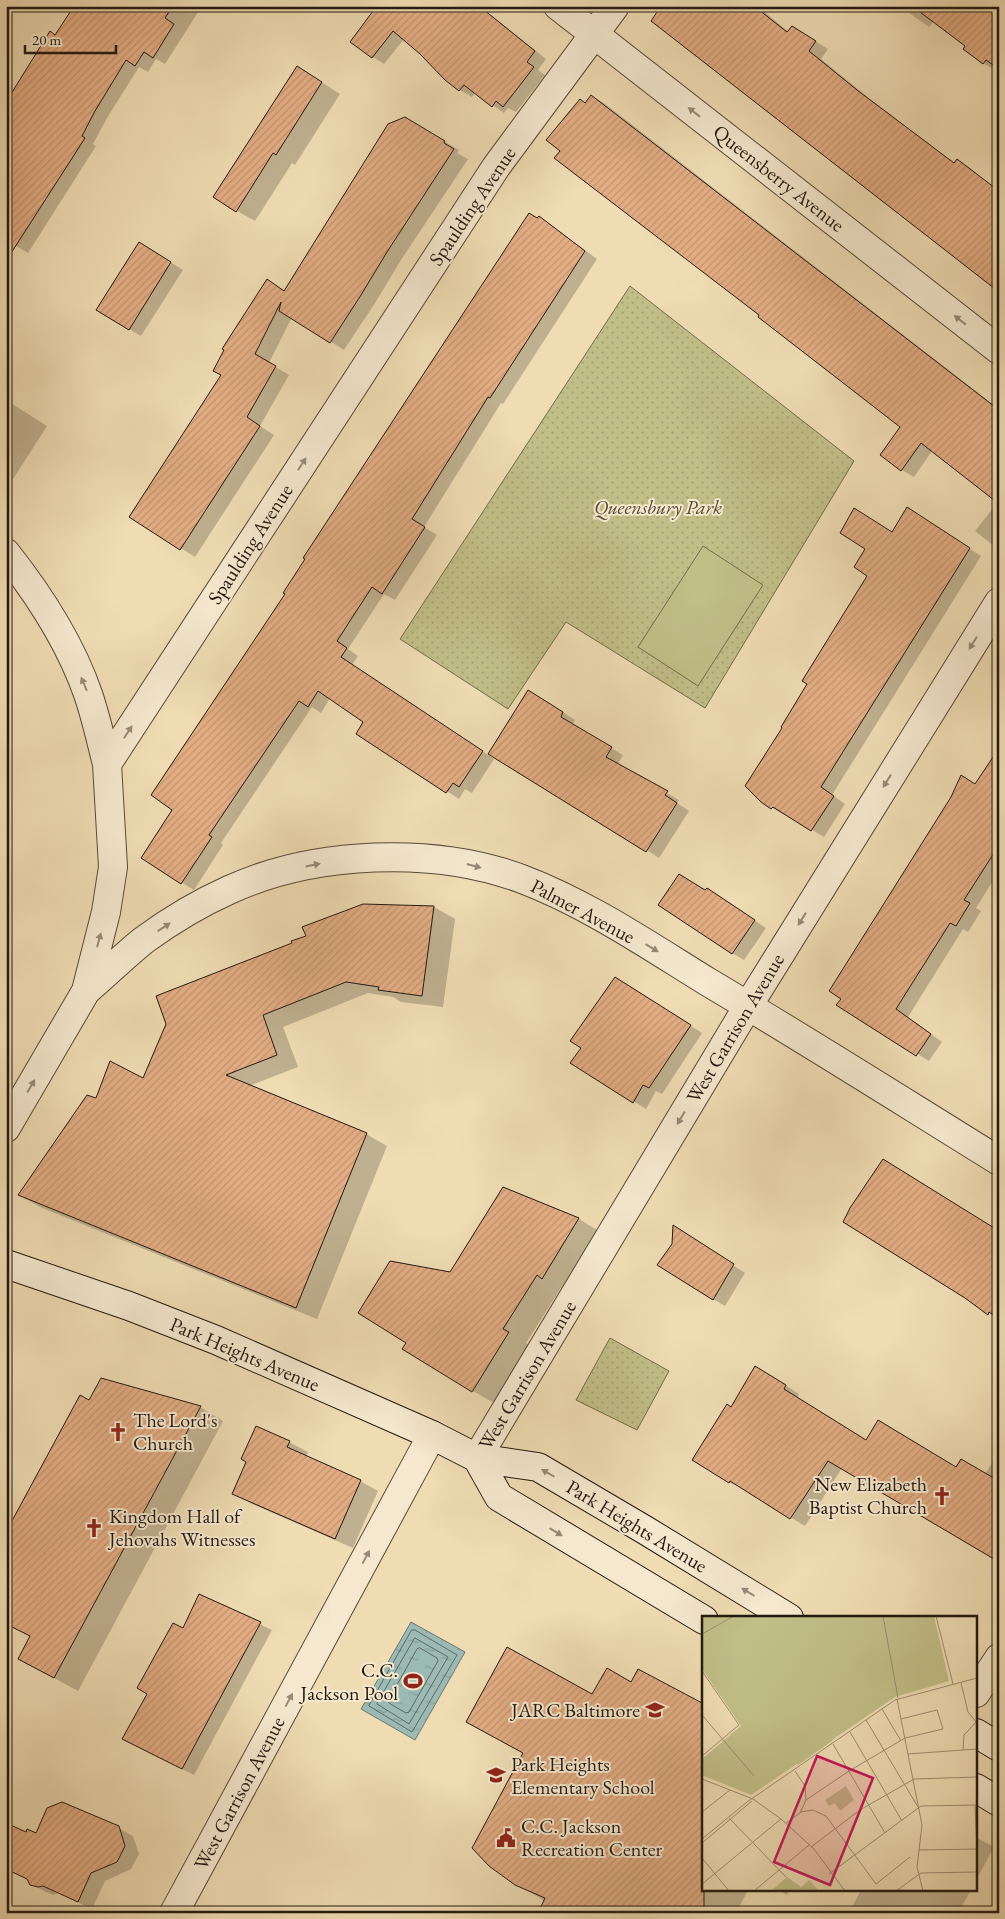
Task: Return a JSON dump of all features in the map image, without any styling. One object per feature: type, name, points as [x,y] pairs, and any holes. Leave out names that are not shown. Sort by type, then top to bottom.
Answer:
[{"type":"street","name":"Queensberry Avenue","points":[[558,6],[999,350]]},
{"type":"street","name":"Spaulding Avenue","points":[[107,764],[496,167],[615,6]]},
{"type":"street","points":[[6,553],[34,588],[64,637],[88,694],[107,764],[113,867],[106,912],[86,992],[6,1128]]},
{"type":"street","name":"West Garrison Avenue","points":[[477,1458],[748,1006],[999,602]]},
{"type":"street","name":"Palmer Avenue","points":[[86,992],[144,940],[183,915],[229,890],[280,871],[339,860],[404,856],[464,864],[521,879],[584,907],[999,1161]]},
{"type":"street","name":"Park Heights Avenue","points":[[6,1264],[128,1306],[216,1340],[432,1435],[477,1458],[538,1467],[786,1616]]},
{"type":"street","name":"West Garrison Avenue","points":[[174,1913],[432,1435]]},
{"type":"street","points":[[477,1458],[499,1497],[702,1619]]},
{"type":"street","points":[[978,1690],[999,1658]]},
{"type":"street","points":[[978,1734],[999,1747]]},
{"type":"street","points":[[978,1789],[999,1802]]},
{"type":"green space","name":"Queensbury Park","points":[[630,286],[854,461],[705,708],[566,622],[508,709],[400,639]]},
{"type":"green space","points":[[703,546],[763,585],[698,686],[638,647]]},
{"type":"green space","points":[[610,1338],[669,1371],[637,1430],[576,1400]]},
{"type":"water","name":"C.C. Jackson Pool","points":[[411,1622],[465,1652],[415,1740],[361,1709]]},
{"type":"building","points":[[74,6],[173,6],[165,18],[174,24],[153,58],[144,52],[135,66],[126,60],[95,111],[82,136],[85,138],[6,261],[6,102],[50,31],[55,35]]},
{"type":"building","points":[[369,6],[479,6],[535,51],[527,62],[534,67],[503,107],[496,101],[492,107],[464,85],[459,91],[393,31],[372,58],[350,42],[373,11]]},
{"type":"building","points":[[661,6],[754,6],[787,32],[792,26],[816,41],[809,51],[857,90],[954,163],[957,159],[999,191],[999,292],[651,21]]},
{"type":"building","points":[[912,6],[999,6],[999,69],[986,60],[983,64],[963,49],[965,46]]},
{"type":"building","points":[[297,66],[322,82],[276,155],[273,153],[236,212],[213,197]]},
{"type":"building","points":[[591,95],[999,410],[999,504],[921,443],[901,471],[880,455],[900,427],[758,317],[759,315],[554,158],[560,151],[546,140],[580,99],[585,103]]},
{"type":"building","points":[[405,117],[445,141],[444,143],[454,149],[330,343],[279,311],[281,302],[255,354],[276,366],[247,417],[260,426],[180,550],[129,517],[221,375],[213,371],[224,350],[222,349],[267,279],[284,291],[388,124]]},
{"type":"building","points":[[529,213],[537,218],[539,216],[585,251],[490,398],[488,397],[412,519],[425,527],[382,594],[372,587],[337,641],[347,648],[341,657],[483,751],[459,787],[453,783],[446,793],[356,734],[363,722],[318,691],[308,707],[299,701],[209,835],[212,837],[181,884],[141,858],[172,810],[151,795],[285,594],[283,593],[305,559],[303,558]]},
{"type":"building","points":[[139,242],[171,262],[129,330],[96,310]]},
{"type":"building","points":[[907,507],[970,548],[821,787],[834,796],[811,831],[773,807],[771,809],[745,786],[807,684],[802,681],[867,576],[854,567],[865,549],[840,533],[854,508],[892,532]]},
{"type":"building","points":[[528,690],[563,712],[561,717],[612,747],[606,757],[668,791],[665,795],[677,803],[646,852],[488,754]]},
{"type":"building","points":[[999,748],[999,845],[964,900],[970,903],[956,926],[950,923],[896,1009],[931,1034],[916,1056],[836,1005],[841,999],[829,991],[951,797],[961,775],[975,784]]},
{"type":"building","points":[[679,874],[705,890],[707,888],[755,920],[732,954],[658,905]]},
{"type":"building","points":[[363,904],[434,906],[422,996],[378,990],[379,987],[346,982],[263,1015],[277,1055],[226,1075],[367,1133],[296,1308],[18,1195],[87,1095],[96,1098],[110,1061],[143,1078],[166,1024],[156,996],[292,943],[291,941],[306,936],[302,927]]},
{"type":"building","points":[[615,977],[691,1025],[649,1088],[643,1085],[633,1103],[570,1063],[581,1048],[570,1041]]},
{"type":"building","points":[[883,1159],[999,1231],[999,1319],[989,1312],[988,1315],[965,1298],[843,1222],[850,1208]]},
{"type":"building","points":[[503,1187],[579,1218],[542,1279],[537,1275],[503,1329],[509,1332],[472,1392],[402,1349],[406,1343],[358,1313],[390,1261],[450,1272]]},
{"type":"building","points":[[673,1225],[734,1264],[713,1300],[657,1265],[672,1244]]},
{"type":"building","points":[[755,1366],[786,1385],[784,1389],[866,1440],[878,1420],[956,1467],[961,1459],[999,1481],[999,1562],[828,1461],[790,1519],[730,1481],[729,1483],[692,1460],[727,1404],[731,1407]]},
{"type":"building","points":[[101,1378],[201,1406],[54,1678],[18,1659],[30,1636],[6,1624],[6,1532],[80,1395],[89,1400]]},
{"type":"building","points":[[256,1426],[290,1441],[287,1447],[361,1480],[335,1539],[232,1494],[246,1462],[241,1459]]},
{"type":"building","points":[[199,1594],[261,1622],[182,1769],[122,1739],[147,1694],[137,1688],[173,1623],[183,1628]]},
{"type":"building","points":[[507,1647],[592,1694],[607,1668],[631,1682],[638,1669],[702,1703],[702,1892],[704,1892],[704,1913],[538,1913],[545,1898],[515,1885],[489,1866],[472,1848],[523,1753],[466,1722]]},
{"type":"building","points":[[62,1802],[119,1826],[125,1846],[117,1862],[91,1873],[78,1902],[43,1886],[30,1885],[27,1879],[6,1869],[6,1823],[26,1832],[27,1829],[36,1833],[47,1808]]},
{"type":"place","name":"The Lord's Church","points":[[118,1432]]},
{"type":"place","name":"New Elizabeth Baptist Church","points":[[942,1496]]},
{"type":"place","name":"Kingdom Hall of Jehovahs Witnesses","points":[[94,1528]]},
{"type":"place","name":"C.C. Jackson Pool","points":[[413,1681]]},
{"type":"place","name":"JARC Baltimore","points":[[655,1710]]},
{"type":"place","name":"Park Heights Elementary School","points":[[496,1775]]},
{"type":"place","name":"C.C. Jackson Recreation Center","points":[[506,1838]]}]
